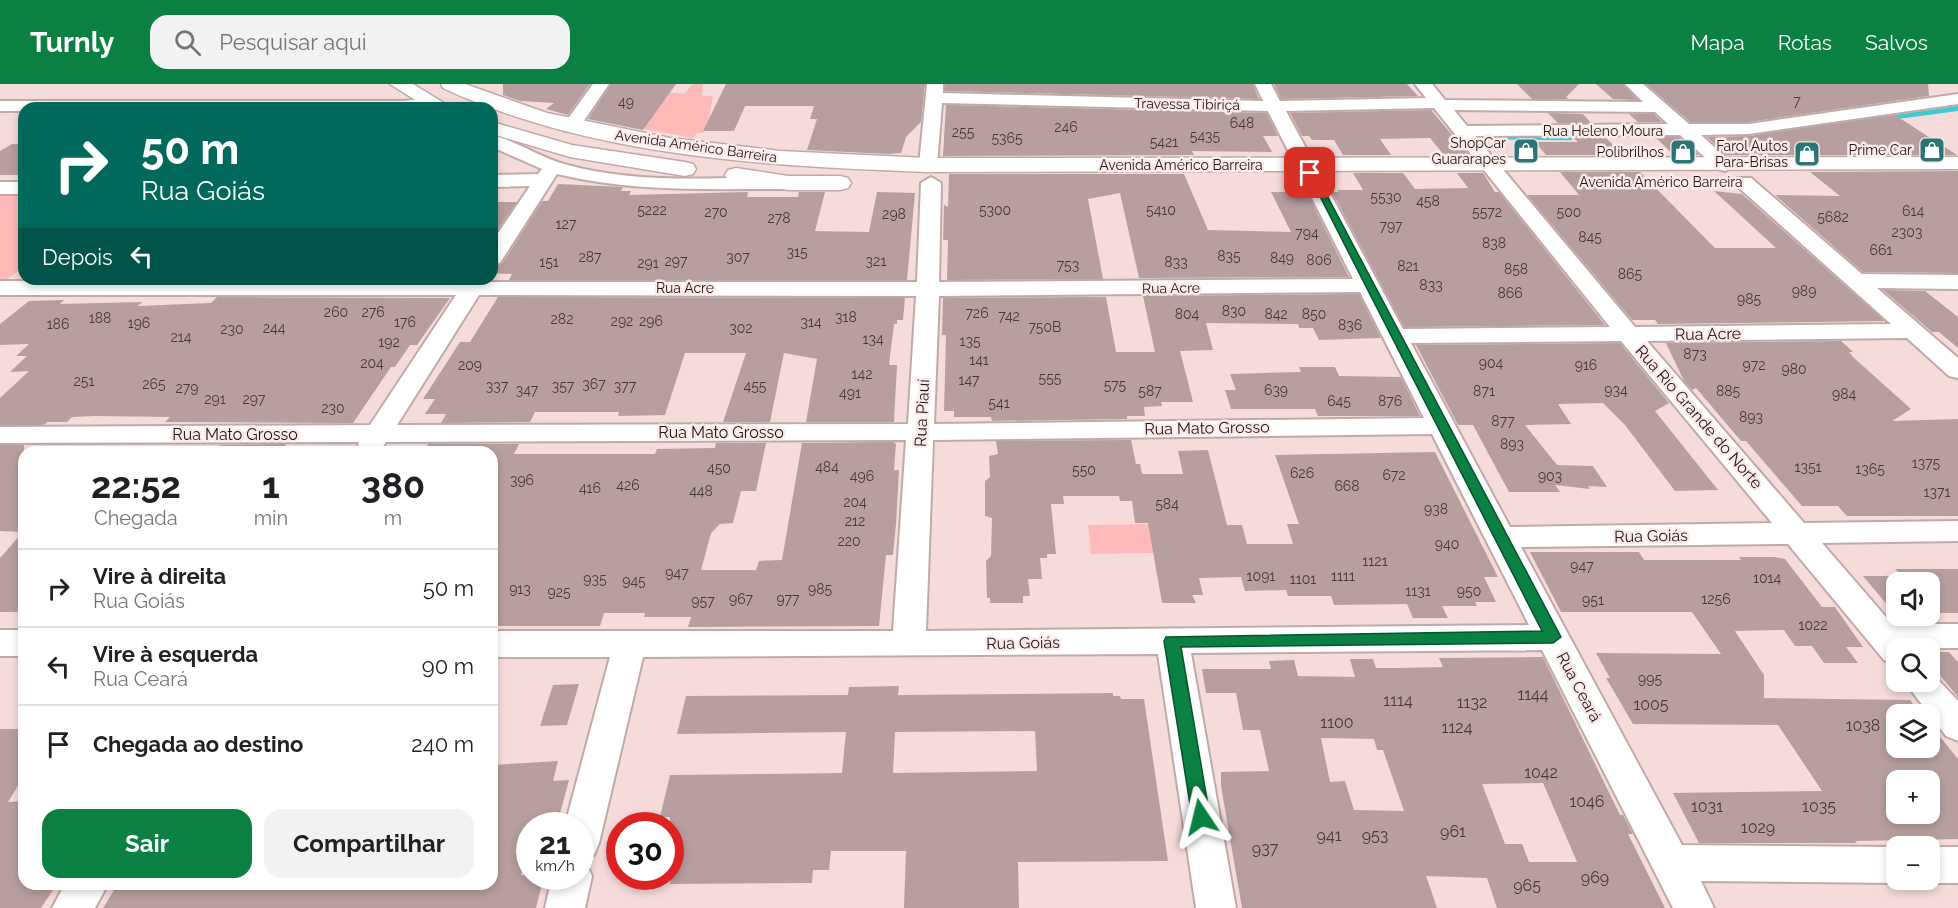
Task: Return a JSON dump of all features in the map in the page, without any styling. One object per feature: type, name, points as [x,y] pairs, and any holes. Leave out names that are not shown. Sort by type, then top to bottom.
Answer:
[{"type":"main road","points":[[399,84],[431,102]]},
{"type":"main road","name":"Avenida Américo Barreira","points":[[450,84],[493,102]]},
{"type":"main road","name":"Avenida Américo Barreira","points":[[498,104],[571,127],[732,154],[929,174]]},
{"type":"main road","name":"Avenida Américo Barreira","points":[[498,130],[536,143],[609,158],[788,183],[929,174],[1495,172],[1725,165],[1958,163]]},
{"type":"main road","name":"Avenida Américo Barreira","points":[[1495,172],[1744,182],[1958,179]]},
{"type":"street","points":[[571,127],[602,84]]},
{"type":"street","name":"Rua Ceará","points":[[1263,84],[1442,426],[1503,537],[1694,908]]},
{"type":"street","name":"Rua Rio Grande do Norte","points":[[1423,84],[1629,335],[1799,534],[1886,640]]},
{"type":"street","points":[[1633,84],[1725,165]]},
{"type":"street","name":"Travessa Tibiriçá","points":[[935,91],[1274,106],[1440,104],[1660,107]]},
{"type":"street","name":"Rua Piauí","points":[[909,644],[922,432],[928,289],[929,174],[935,91]]},
{"type":"street","name":"Rua Heleno Moura","points":[[1462,131],[1687,131],[1760,128],[1958,99]]},
{"type":"street","points":[[0,106],[18,106]]},
{"type":"street","name":"Avenida Américo Barreira","points":[[498,144],[548,174],[630,181],[788,183]]},
{"type":"street","points":[[498,180],[548,174]]},
{"type":"street","points":[[498,249],[548,174]]},
{"type":"street","points":[[1744,182],[1958,371]]},
{"type":"street","points":[[0,188],[18,188]]},
{"type":"street","points":[[1856,281],[1958,282]]},
{"type":"street","name":"Rua Acre","points":[[498,283],[928,289],[1369,285]]},
{"type":"street","points":[[0,303],[16,285]]},
{"type":"street","points":[[373,442],[474,285]]},
{"type":"street","name":"Rua Acre","points":[[1396,336],[1912,331]]},
{"type":"street","name":"Rua Mato Grosso","points":[[0,435],[373,442],[1442,426]]},
{"type":"street","name":"Rua Goiás","points":[[1503,537],[1958,531]]},
{"type":"street","points":[[1940,638],[1958,636]]},
{"type":"street","name":"Rua Goiás","points":[[498,644],[909,644],[1553,637]]},
{"type":"street","points":[[1172,641],[1216,908]]},
{"type":"street","points":[[0,644],[18,644]]},
{"type":"street","points":[[588,812],[630,644]]},
{"type":"street","points":[[1930,692],[1958,726]]},
{"type":"street","points":[[1671,863],[1886,865]]},
{"type":"street","points":[[1940,865],[1958,865]]},
{"type":"street","points":[[72,908],[84,890]]},
{"type":"street","points":[[565,908],[569,890]]},
{"type":"shaded area","points":[[693,84],[703,84],[702,96],[713,96],[709,118],[703,133],[697,133],[693,138],[644,129],[650,121],[637,120],[663,92],[684,94]]},
{"type":"shaded area","points":[[0,193],[18,193],[18,272],[0,283]]},
{"type":"shaded area","points":[[1151,524],[1157,553],[1091,554],[1088,525]]},
{"type":"water","points":[[1958,106],[1958,111],[1763,137],[1760,134]]},
{"type":"building","points":[[503,84],[590,84],[568,115],[546,109],[554,103],[520,101],[503,95]]},
{"type":"building","points":[[611,84],[676,84],[643,130],[588,119]]},
{"type":"building","points":[[726,84],[925,84],[921,122],[906,137],[901,153],[888,154],[807,150],[817,119],[810,119],[814,106],[745,106],[734,131],[703,131]]},
{"type":"building","points":[[945,84],[1253,84],[1259,99],[945,91]]},
{"type":"building","points":[[1274,84],[1407,84],[1418,96],[1281,99]]},
{"type":"building","points":[[1517,84],[1579,84],[1566,97],[1568,99],[1532,99]]},
{"type":"building","points":[[1596,84],[1623,84],[1638,100],[1613,99]]},
{"type":"building","points":[[1646,84],[1928,84],[1929,96],[1749,122],[1690,122]]},
{"type":"building","points":[[946,105],[1267,113],[1278,136],[1263,136],[1272,152],[1192,151],[1194,155],[943,156]]},
{"type":"building","points":[[1431,110],[1469,155],[1444,155],[1430,138],[1380,139],[1391,155],[1343,155],[1334,140],[1312,140],[1309,136],[1302,136],[1290,113]]},
{"type":"building","points":[[1548,113],[1583,114],[1591,123],[1558,123]]},
{"type":"building","points":[[1629,114],[1654,114],[1662,122],[1638,122]]},
{"type":"building","points":[[1895,115],[1957,155],[1726,155],[1707,137],[1749,136]]},
{"type":"building","points":[[1655,137],[1679,137],[1699,155],[1674,155]]},
{"type":"building","points":[[1574,138],[1606,138],[1623,155],[1546,155],[1535,142],[1578,142]]},
{"type":"building","points":[[12,144],[18,144],[18,175],[0,175],[0,151]]},
{"type":"building","points":[[1958,171],[1958,273],[1863,272],[1775,195],[1840,196],[1810,172]]},
{"type":"building","points":[[1560,172],[1640,172],[1715,248],[1776,248],[1714,191],[1742,194],[1885,321],[1658,324],[1655,320],[1632,320],[1527,195],[1579,195]]},
{"type":"building","points":[[1353,173],[1403,173],[1415,189],[1468,188],[1457,173],[1483,173],[1495,192],[1499,192],[1605,325],[1404,327],[1332,192],[1363,190]]},
{"type":"building","points":[[949,174],[1184,174],[1208,230],[1291,232],[1271,192],[1307,192],[1349,277],[1139,278],[1120,193],[1088,199],[1103,279],[947,280],[948,240],[943,240],[944,205],[948,207]]},
{"type":"building","points":[[558,184],[623,187],[621,191],[631,191],[629,195],[748,192],[747,197],[798,197],[799,192],[825,192],[815,231],[869,232],[877,192],[915,193],[907,280],[509,280],[512,274],[498,273],[498,265],[502,264],[542,201],[548,201]]},
{"type":"building","points":[[498,202],[517,202],[498,229]]},
{"type":"building","points":[[1883,290],[1925,291],[1958,317],[1958,348],[1939,332],[1932,332]]},
{"type":"building","points":[[1359,294],[1381,338],[1319,340],[1313,328],[1299,328],[1298,324],[1206,323],[1213,350],[1180,351],[1193,402],[1161,402],[1162,406],[1144,407],[1145,416],[1127,416],[1127,419],[992,421],[991,417],[954,417],[954,411],[944,411],[946,335],[942,335],[943,298],[1106,297],[1116,352],[1155,352],[1143,296]]},
{"type":"building","points":[[217,297],[450,298],[417,345],[410,345],[395,367],[391,367],[353,423],[165,422],[170,417],[94,416],[72,417],[67,422],[47,422],[44,425],[0,425],[0,398],[29,371],[10,372],[27,356],[16,356],[29,344],[0,345],[0,324],[29,301],[64,300],[60,304],[142,302],[138,306],[211,303]]},
{"type":"building","points":[[498,297],[905,298],[903,320],[897,320],[897,324],[894,324],[889,365],[897,365],[894,422],[806,422],[817,359],[784,353],[770,422],[723,422],[746,353],[685,353],[665,415],[618,416],[619,412],[535,412],[530,422],[441,423],[446,414],[425,414],[435,399],[423,399],[460,342],[470,342]]},
{"type":"building","points":[[1841,341],[1853,352],[1849,352],[1853,357],[1911,409],[1892,421],[1958,419],[1958,516],[1847,516],[1838,506],[1802,506],[1746,441],[1741,441],[1696,388],[1692,390],[1684,381],[1666,343]]},
{"type":"building","points":[[1620,343],[1669,403],[1655,411],[1718,490],[1675,491],[1625,425],[1603,403],[1558,404],[1571,424],[1525,425],[1557,465],[1593,466],[1607,487],[1588,486],[1590,489],[1555,485],[1560,492],[1509,492],[1473,425],[1458,425],[1416,345]]},
{"type":"building","points":[[1299,367],[1335,367],[1339,376],[1401,377],[1420,416],[1318,416],[1315,409],[1231,409],[1225,390],[1236,390],[1230,374],[1301,372]]},
{"type":"building","points":[[1131,440],[1136,464],[1140,464],[1142,474],[1183,474],[1178,451],[1208,450],[1227,525],[1242,525],[1247,544],[1293,544],[1287,524],[1299,524],[1275,455],[1435,452],[1498,577],[1484,577],[1496,602],[1475,602],[1477,606],[1442,606],[1448,618],[1413,618],[1407,604],[1334,605],[1331,596],[1288,596],[1286,590],[1245,591],[1241,577],[1199,578],[1203,595],[1192,595],[1196,603],[1162,603],[1148,523],[1135,523],[1132,501],[1120,501],[1119,496],[1063,496],[1064,504],[1051,504],[1056,554],[1047,554],[1047,558],[1040,558],[1042,579],[1028,579],[1030,596],[1023,596],[1023,603],[990,603],[990,598],[987,598],[986,561],[991,556],[992,518],[985,516],[985,481],[990,477],[989,456],[998,454],[996,441]]},
{"type":"building","points":[[893,442],[896,444],[894,470],[899,470],[896,524],[893,555],[886,555],[879,626],[688,627],[691,617],[644,617],[645,613],[604,613],[600,626],[498,626],[498,446],[427,446],[428,444],[519,444],[514,454],[655,454],[657,449],[715,448],[716,443],[766,443],[756,491],[741,491],[733,523],[720,524],[711,533],[701,570],[756,570],[759,561],[782,560],[802,443]]},
{"type":"building","points":[[286,444],[285,446],[220,445]]},
{"type":"building","points":[[0,445],[24,445],[18,446],[18,532],[0,531]]},
{"type":"building","points":[[18,538],[18,612],[0,612],[0,558]]},
{"type":"building","points":[[1530,552],[1639,552],[1644,560],[1741,560],[1739,557],[1785,559],[1822,607],[1835,607],[1863,647],[1846,647],[1858,663],[1824,663],[1812,646],[1795,646],[1784,630],[1735,631],[1764,675],[1764,698],[1910,700],[1913,704],[1886,704],[1886,758],[1940,758],[1940,737],[1958,759],[1958,839],[1940,839],[1940,836],[1886,836],[1886,840],[1855,841],[1857,843],[1699,843],[1673,793],[1822,791],[1778,725],[1633,724],[1606,678],[1610,678],[1596,653],[1721,654],[1692,612],[1561,612]]},
{"type":"building","points":[[1895,569],[1958,569],[1958,613],[1940,613],[1940,572],[1898,572]]},
{"type":"building","points":[[1863,576],[1886,576],[1886,603]]},
{"type":"building","points":[[1940,652],[1949,652],[1958,662],[1958,697],[1940,675]]},
{"type":"building","points":[[1543,657],[1620,815],[1623,815],[1633,834],[1628,834],[1665,908],[1497,908],[1487,878],[1426,876],[1437,908],[1242,908],[1221,786],[1221,772],[1269,771],[1260,730],[1243,730],[1236,693],[1206,693],[1202,669],[1271,669],[1269,661],[1294,660],[1298,676],[1355,677],[1350,659],[1373,659],[1376,668],[1443,667],[1439,658]],"holes":[[[1321,738],[1374,739],[1377,750],[1383,750],[1404,811],[1354,810],[1345,781],[1330,782]],[[1543,783],[1565,834],[1577,862],[1529,862],[1522,844],[1505,844],[1482,784]]]},
{"type":"building","points":[[579,684],[567,725],[540,726],[553,685]]},
{"type":"building","points":[[899,686],[898,695],[1113,693],[1113,696],[1120,696],[1121,699],[1144,699],[1168,861],[1018,862],[1019,908],[904,908],[906,851],[831,851],[829,870],[813,870],[812,883],[684,884],[684,812],[661,812],[670,775],[842,773],[846,732],[677,734],[686,696],[848,695],[849,687]],"holes":[[[1035,731],[1037,771],[893,773],[895,732]]]},
{"type":"building","points":[[0,729],[18,729],[18,786],[8,802],[18,801],[18,890],[53,890],[41,908],[0,908]]},
{"type":"building","points":[[558,761],[553,781],[569,780],[560,812],[516,812],[516,890],[540,890],[536,908],[103,908],[114,890],[498,890],[498,765]]},
{"type":"waterway","points":[[1482,137],[1570,138]]},
{"type":"place","name":"Prime Car","points":[[1932,150]]},
{"type":"place","name":"ShopCar Guararapes","points":[[1526,151]]},
{"type":"place","name":"Polibrilhos","points":[[1683,152]]},
{"type":"place","name":"Farol Autos Para-Brisas","points":[[1807,154]]},
{"type":"route","points":[[1201,817],[1172,641],[1553,637],[1503,537],[1442,426],[1310,173]]}]
